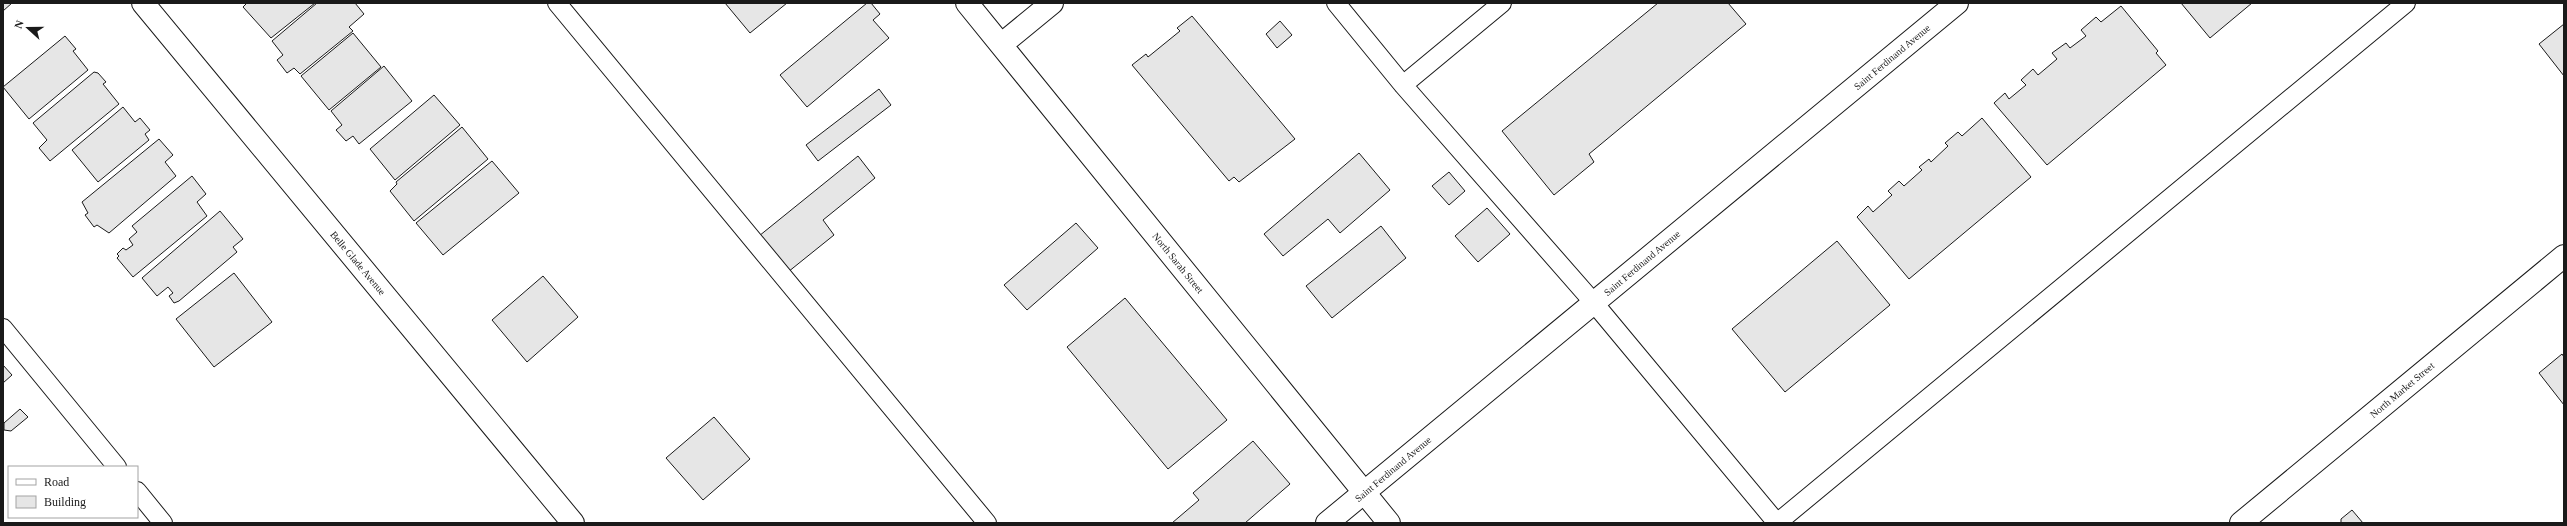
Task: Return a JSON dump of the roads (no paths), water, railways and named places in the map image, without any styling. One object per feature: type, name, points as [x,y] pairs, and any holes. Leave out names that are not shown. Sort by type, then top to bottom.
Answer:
[{"type":"street","name":"Belle Glade Avenue","points":[[143,3],[573,523]]},
{"type":"street","name":"North Sarah Street","points":[[967,3],[1002,44],[1389,523]]},
{"type":"street","points":[[1002,44],[1052,3]]},
{"type":"street","name":"Saint Ferdinand Avenue","points":[[1328,523],[1957,3]]},
{"type":"street","name":"North Market Street","points":[[2241,523],[2564,256]]},
{"type":"lane","points":[[557,3],[987,523]]},
{"type":"lane","points":[[1336,3],[1403,85],[1594,303],[1777,523],[2406,3]]},
{"type":"lane","points":[[1403,85],[1502,3]]},
{"type":"lane","points":[[3,328],[116,466]]},
{"type":"lane","points":[[138,492],[164,523]]}]
